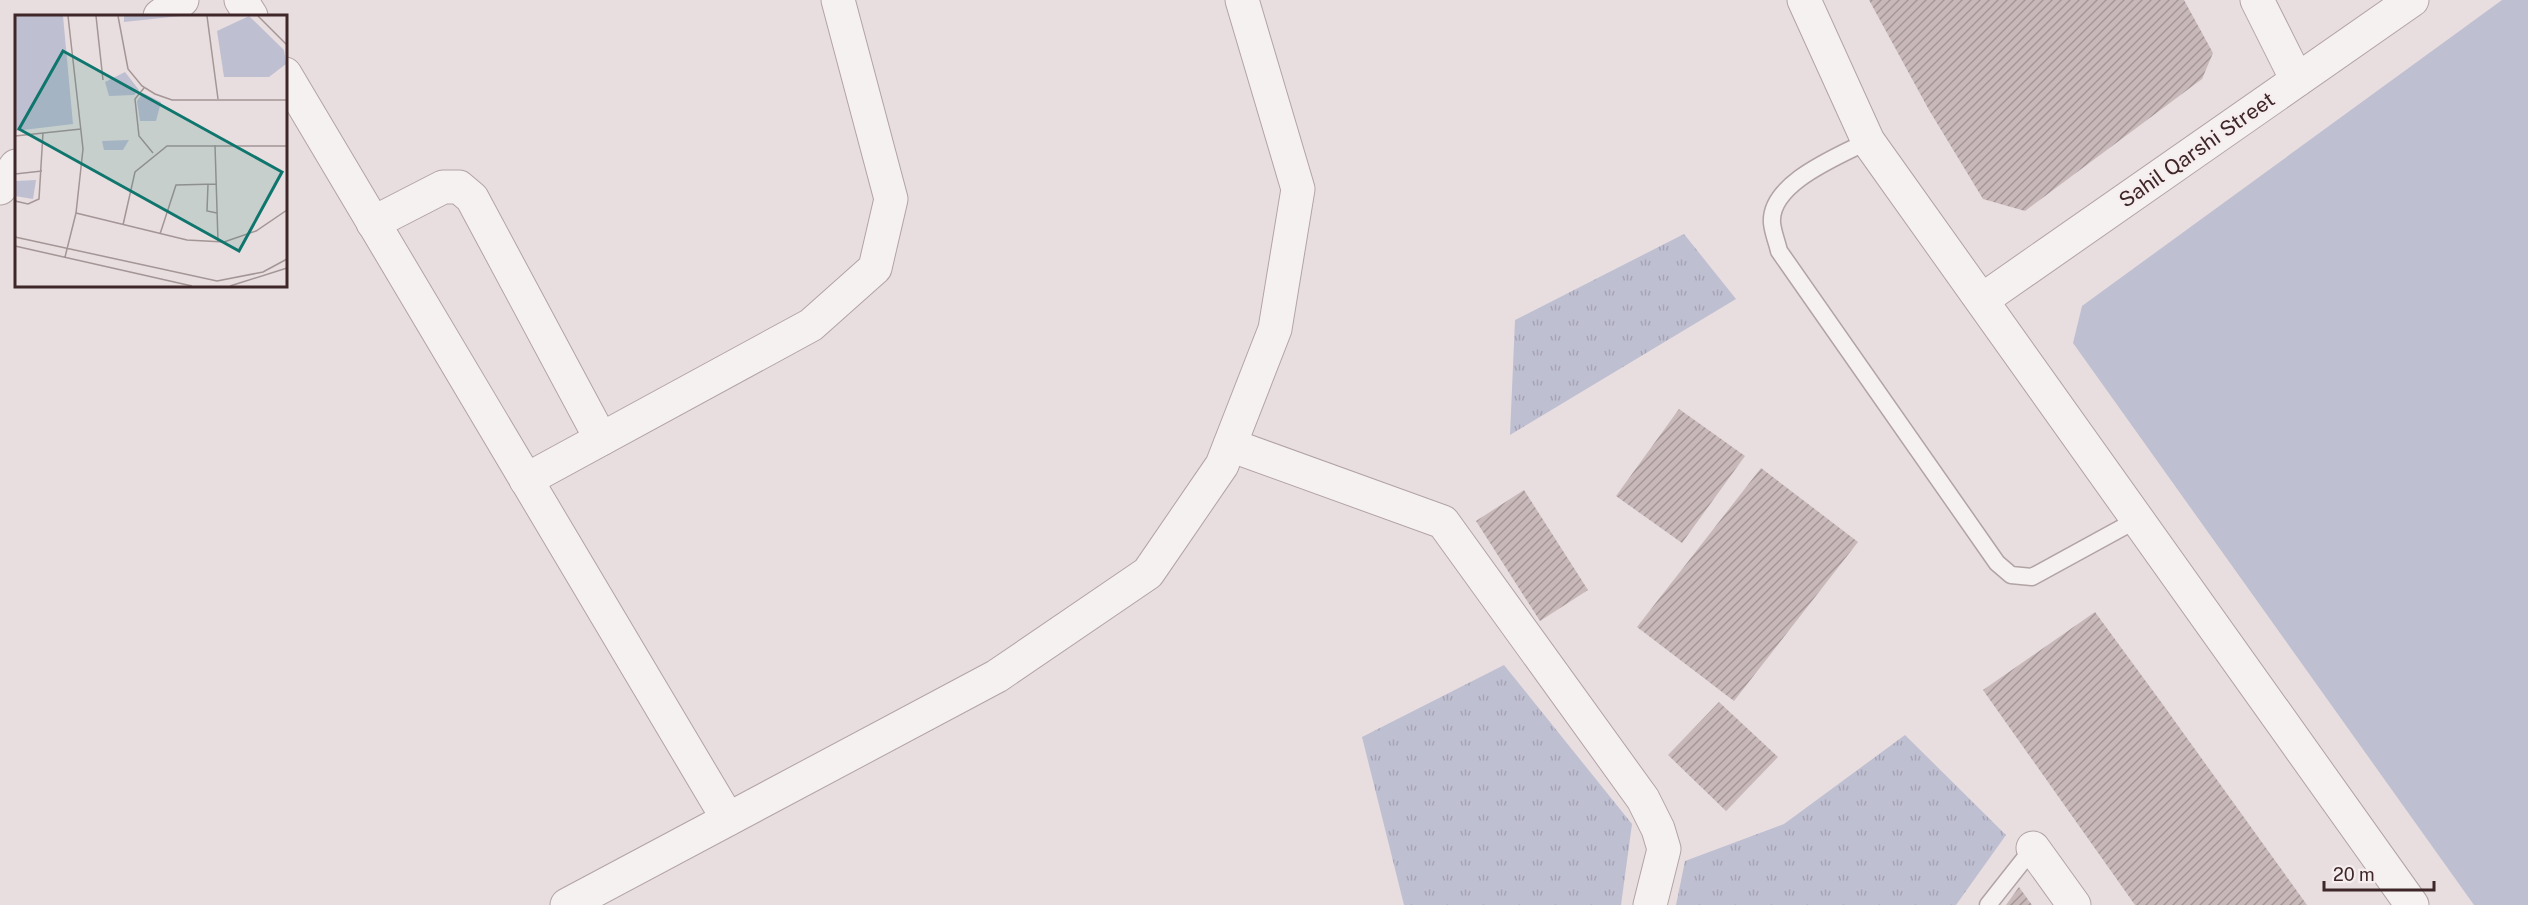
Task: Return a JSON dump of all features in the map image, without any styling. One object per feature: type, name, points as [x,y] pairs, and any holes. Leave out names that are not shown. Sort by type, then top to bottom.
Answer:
[{"type":"street","points":[[161,15],[182,0]]},
{"type":"street","points":[[241,0],[250,15]]},
{"type":"street","points":[[526,480],[811,325],[875,268],[891,199],[838,0]]},
{"type":"street","points":[[567,905],[997,676],[1148,573],[1222,465],[1275,329],[1298,189],[1242,0]]},
{"type":"street","points":[[1804,0],[1868,141],[2412,905]]},
{"type":"street","points":[[2257,0],[2298,80]]},
{"type":"street","name":"Sahil Qarshi Street","points":[[1982,300],[2412,0]]},
{"type":"street","points":[[286,76],[728,819]]},
{"type":"street","points":[[0,188],[15,167]]},
{"type":"street","points":[[373,223],[443,187],[459,187],[472,198],[601,439]]},
{"type":"street","points":[[1230,444],[1443,522],[1643,799],[1658,829],[1664,849],[1650,905]]},
{"type":"street","points":[[2033,848],[2074,905]]},
{"type":"lane","points":[[1868,141],[1803,174],[1780,196],[1772,221],[1779,251],[1997,563],[2011,575],[2032,576],[2138,519]]},
{"type":"lane","points":[[1988,905],[2033,848]]},
{"type":"green space","points":[[2502,0],[2528,0],[2528,905],[2474,905],[2073,343],[2082,306]]},
{"type":"green space","points":[[1684,234],[1736,299],[1510,435],[1515,320]]},
{"type":"green space","points":[[1504,665],[1632,824],[1621,905],[1404,905],[1362,737]]},
{"type":"green space","points":[[1905,735],[2006,835],[1956,905],[1676,905],[1685,861],[1784,824]]},
{"type":"building","points":[[1869,0],[2184,0],[2213,53],[2202,79],[2025,211],[1983,199],[1929,110]]},
{"type":"building","points":[[1679,409],[1745,456],[1682,543],[1616,496]]},
{"type":"building","points":[[1761,468],[1858,542],[1734,701],[1637,627]]},
{"type":"building","points":[[1524,490],[1588,590],[1540,621],[1476,521]]},
{"type":"building","points":[[2095,612],[2307,905],[2135,905],[1983,690]]},
{"type":"building","points":[[1719,702],[1778,757],[1726,811],[1668,755]]},
{"type":"building","points":[[2019,887],[2032,905],[2006,905]]}]
